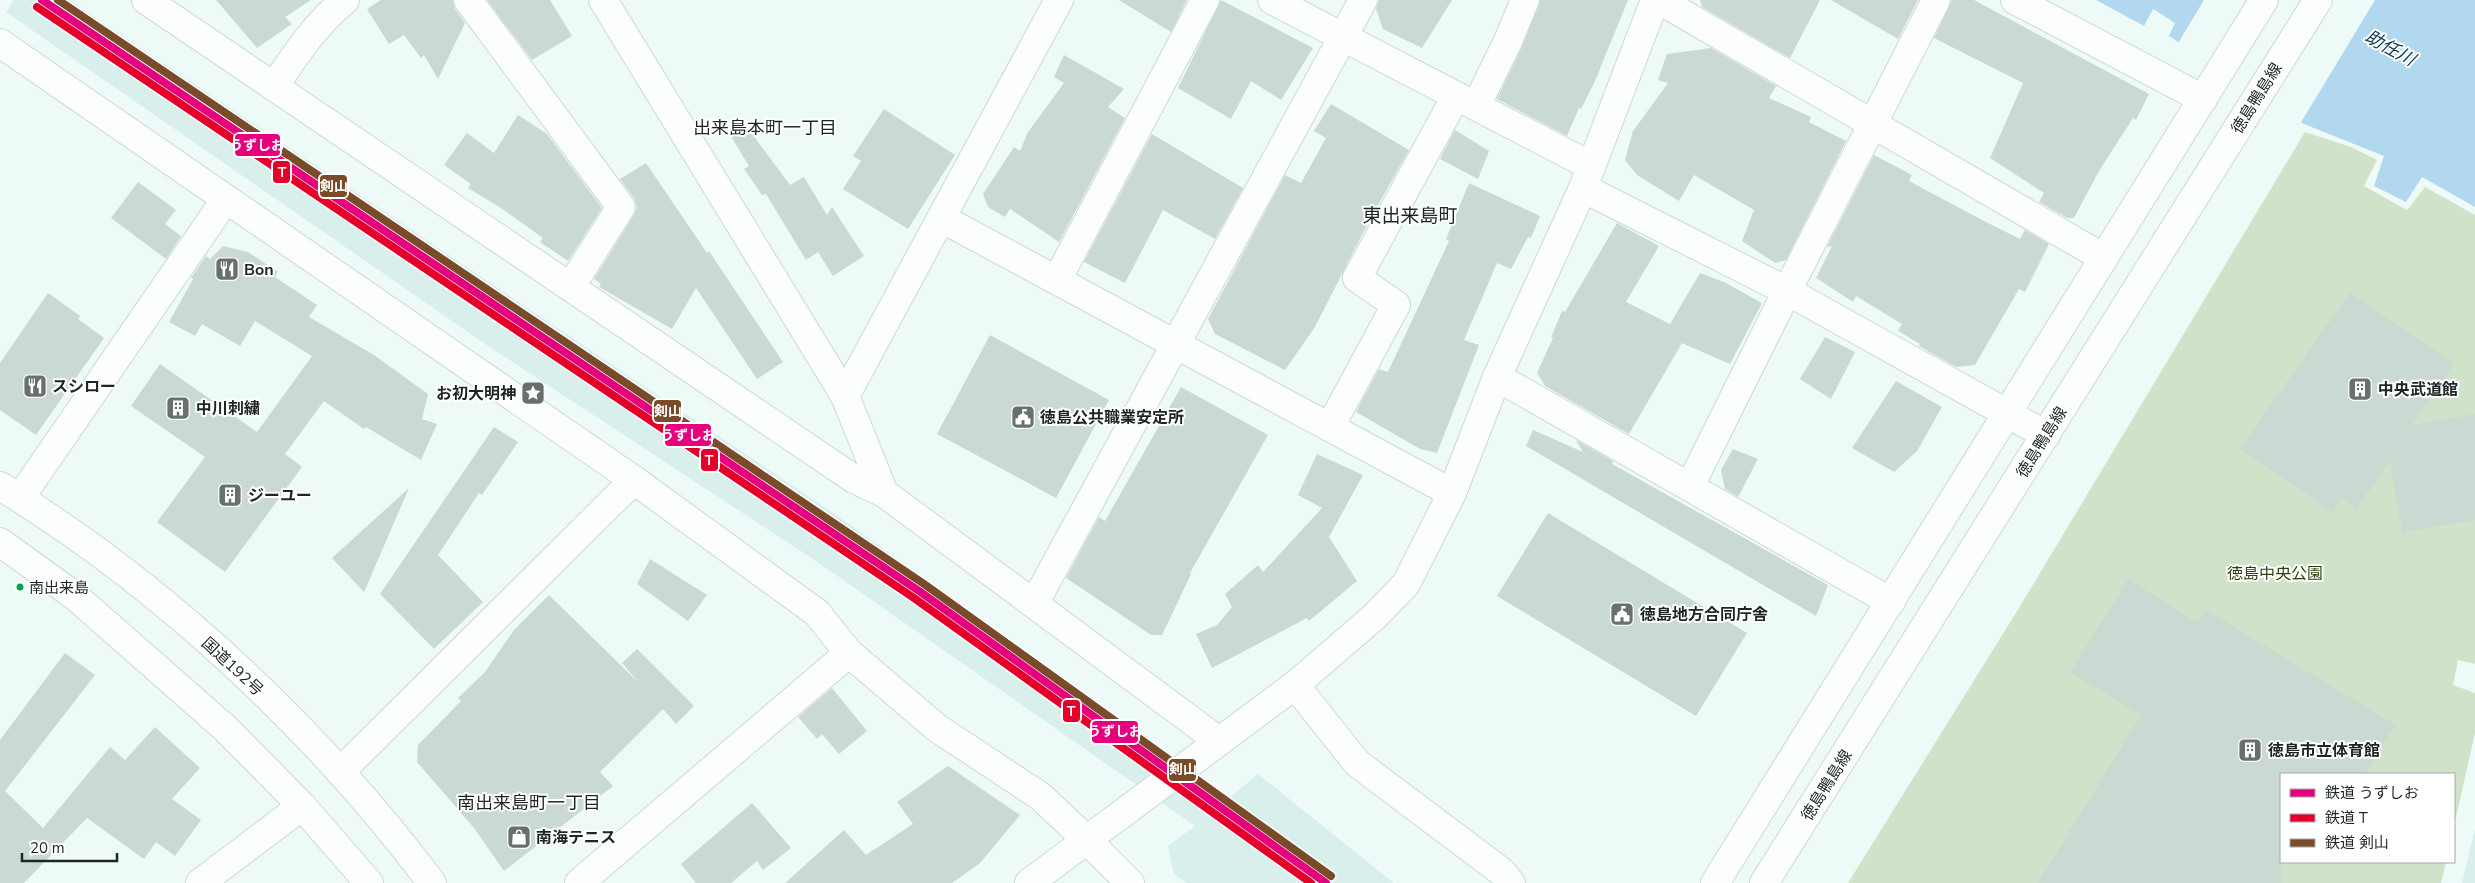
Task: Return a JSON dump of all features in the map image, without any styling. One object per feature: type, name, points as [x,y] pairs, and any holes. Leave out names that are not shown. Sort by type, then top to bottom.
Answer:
[{"type":"main road","points":[[146,0],[854,479],[884,493],[1219,741]]},
{"type":"main road","points":[[274,87],[304,43],[326,16],[345,0]]},
{"type":"main road","points":[[468,0],[621,207],[570,286]]},
{"type":"main road","points":[[602,0],[845,396],[884,493]]},
{"type":"main road","points":[[845,396],[1059,0]]},
{"type":"main road","points":[[1057,280],[1205,0]]},
{"type":"main road","points":[[1272,0],[1466,101],[1587,177],[1786,291],[2046,435]]},
{"type":"main road","points":[[1034,604],[1363,0]]},
{"type":"main road","points":[[1330,427],[1396,304],[1357,278],[1466,101],[1508,41],[1525,0]]},
{"type":"main road","points":[[1030,883],[1088,842],[1156,786],[1295,685],[1374,617],[1406,584],[1452,493],[1497,377],[1587,177],[1654,0]]},
{"type":"main road","points":[[1659,0],[2104,258]]},
{"type":"main road","points":[[1690,486],[1786,291],[1936,0]]},
{"type":"main road","points":[[2015,0],[2210,88]]},
{"type":"main road","points":[[1715,883],[2264,0]]},
{"type":"main road","name":"徳島鴨島線","points":[[1764,883],[2318,0]]},
{"type":"main road","points":[[0,43],[634,480],[817,613],[849,653],[938,728],[1040,796],[1130,883]]},
{"type":"main road","points":[[10,492],[226,200]]},
{"type":"main road","points":[[942,218],[1452,493]]},
{"type":"main road","points":[[1497,377],[1891,602]]},
{"type":"main road","points":[[340,772],[634,480]]},
{"type":"main road","name":"国道192号","points":[[10,492],[101,555],[179,615],[261,691],[340,772],[432,883]]},
{"type":"main road","points":[[0,542],[76,597],[225,728],[302,806],[369,883]]},
{"type":"main road","points":[[593,879],[849,653]]},
{"type":"main road","points":[[1295,685],[1357,762],[1502,872],[1511,883]]},
{"type":"main road","points":[[200,883],[302,806]]},
{"type":"shaded area","points":[[14,0],[69,0],[845,521],[1229,798],[1258,774],[1394,883],[1187,883],[1174,874],[1168,846],[1195,826],[816,561],[488,346],[6,12]]},
{"type":"shaded area","points":[[2475,828],[2475,883],[2462,883]]},
{"type":"green space","name":"徳島中央公園","points":[[2305,132],[2351,147],[2377,160],[2364,186],[2407,210],[2425,187],[2475,215],[2475,664],[2458,660],[2453,685],[2475,693],[2475,733],[2455,822],[2455,773],[2280,773],[2280,863],[2446,863],[2441,883],[1848,883],[2019,608]]},
{"type":"water","name":"助任川","points":[[2096,0],[2475,0],[2475,207],[2422,177],[2406,202],[2374,186],[2384,156],[2304,124],[2169,36],[2175,23],[2153,9],[2144,26]]},
{"type":"pier","points":[[2204,0],[2375,0],[2300,124],[2177,45]]},
{"type":"building","points":[[216,0],[311,0],[285,17],[292,24],[257,48]]},
{"type":"building","points":[[381,0],[453,0],[455,9],[465,23],[438,79],[424,55],[421,58],[404,35],[389,44],[367,9]]},
{"type":"building","points":[[487,0],[550,0],[572,36],[532,60]]},
{"type":"building","points":[[1119,0],[1187,0],[1171,32]]},
{"type":"building","points":[[1221,0],[1313,48],[1281,100],[1251,81],[1231,119],[1178,88]]},
{"type":"building","points":[[1379,0],[1452,0],[1422,48],[1383,29],[1376,9]]},
{"type":"building","points":[[1540,0],[1628,0],[1595,81],[1581,109],[1579,108],[1567,136],[1497,99],[1522,47]]},
{"type":"building","points":[[1700,0],[1820,0],[1790,58],[1702,7]]},
{"type":"building","points":[[1831,0],[1918,0],[1898,39]]},
{"type":"building","points":[[1952,0],[1974,0],[2149,94],[2136,120],[2133,118],[2099,171],[2074,218],[2067,218],[2039,202],[2044,193],[1990,158],[2023,83],[1934,38]]},
{"type":"building","points":[[1711,48],[1776,86],[1769,98],[1811,117],[1809,122],[1846,141],[1786,260],[1775,263],[1742,241],[1754,210],[1694,175],[1679,201],[1637,175],[1625,160],[1633,131],[1668,83],[1658,80],[1667,54]]},
{"type":"building","points":[[1064,55],[1124,89],[1108,107],[1125,118],[1059,242],[1010,209],[1005,217],[988,207],[983,194],[1014,147],[1020,151],[1028,132],[1064,83],[1054,77]]},
{"type":"building","points":[[1331,104],[1409,150],[1369,221],[1315,327],[1285,370],[1215,334],[1208,319],[1285,175],[1301,183],[1326,138],[1314,131]]},
{"type":"building","points":[[884,109],[955,155],[908,229],[843,189],[861,161],[853,156]]},
{"type":"building","points":[[518,115],[547,134],[602,208],[568,261],[540,242],[543,238],[501,208],[468,188],[471,184],[444,165],[467,133],[494,153]]},
{"type":"building","points":[[744,123],[790,185],[804,177],[827,215],[832,207],[864,256],[833,276],[818,252],[806,260],[766,194],[762,195],[744,169],[749,166],[729,133]]},
{"type":"building","points":[[1455,130],[1489,151],[1478,179],[1440,159]]},
{"type":"building","points":[[1152,134],[1243,188],[1215,239],[1163,210],[1125,283],[1084,262]]},
{"type":"building","points":[[1874,155],[1912,175],[1909,181],[1986,222],[2020,239],[2025,230],[2049,244],[2025,292],[2019,289],[1975,365],[1956,367],[1919,346],[1920,344],[1898,331],[1902,324],[1856,296],[1853,302],[1816,278],[1832,246],[1827,247]]},
{"type":"building","points":[[646,163],[707,253],[709,251],[783,362],[757,379],[696,288],[672,329],[599,287],[601,284],[594,279],[634,215],[637,207],[634,198],[620,179]]},
{"type":"building","points":[[138,182],[176,210],[165,224],[181,236],[166,259],[111,218]]},
{"type":"building","points":[[1469,183],[1540,216],[1531,238],[1528,237],[1511,269],[1497,263],[1464,340],[1479,345],[1437,453],[1420,449],[1356,412],[1379,369],[1388,372],[1449,241],[1446,239]]},
{"type":"building","points":[[1617,223],[1659,246],[1626,302],[1670,324],[1700,273],[1724,282],[1762,303],[1730,364],[1682,343],[1629,434],[1545,386],[1537,373],[1553,338],[1551,337],[1562,311],[1565,312]]},
{"type":"building","points":[[223,246],[248,252],[278,272],[275,277],[317,305],[309,317],[374,355],[428,394],[422,419],[437,424],[421,460],[366,427],[364,429],[324,401],[285,454],[302,467],[225,572],[157,522],[205,457],[131,406],[160,364],[257,432],[312,356],[255,321],[240,346],[202,324],[195,336],[169,322],[193,279],[191,278],[206,256],[210,259]]},
{"type":"building","name":"中央武道館","points":[[2350,292],[2454,364],[2412,425],[2475,414],[2475,520],[2402,532],[2390,461],[2356,509],[2342,498],[2332,512],[2240,449]]},
{"type":"building","name":"スシロー","points":[[48,293],[80,316],[78,319],[104,338],[36,435],[0,410],[0,363]]},
{"type":"building","name":"徳島公共職業安定所","points":[[990,335],[1109,400],[1056,498],[937,434]]},
{"type":"building","points":[[1825,337],[1855,352],[1831,399],[1800,379]]},
{"type":"building","points":[[1896,381],[1942,407],[1917,451],[1894,472],[1852,448]]},
{"type":"building","points":[[1181,387],[1268,435],[1190,573],[1162,635],[1151,635],[1066,578],[1099,517],[1105,521]]},
{"type":"building","points":[[494,427],[518,442],[482,495],[479,493],[438,555],[483,602],[434,649],[380,594]]},
{"type":"building","points":[[1533,430],[1583,452],[1576,440],[1613,461],[1612,464],[1828,585],[1816,616],[1526,446]]},
{"type":"building","points":[[1733,449],[1758,459],[1738,497],[1725,489],[1721,470]]},
{"type":"building","points":[[1317,454],[1363,475],[1329,537],[1357,581],[1309,621],[1307,618],[1212,668],[1196,634],[1217,625],[1232,607],[1225,594],[1258,565],[1263,572],[1322,508],[1298,495]]},
{"type":"building","points":[[409,488],[364,592],[332,558]]},
{"type":"building","name":"徳島地方合同庁舎","points":[[1548,513],[1747,633],[1696,716],[1497,596]]},
{"type":"building","points":[[650,559],[707,595],[688,621],[637,584]]},
{"type":"building","name":"徳島市立体育館","points":[[2128,579],[2198,623],[2206,610],[2396,725],[2366,773],[2280,773],[2281,883],[2038,883],[2141,715],[2070,672]]},
{"type":"building","points":[[549,595],[639,683],[622,663],[637,649],[694,706],[676,724],[663,709],[600,772],[613,786],[504,871],[474,828],[417,762],[418,745],[461,701],[458,698],[485,672],[514,630]]},
{"type":"building","points":[[65,653],[95,675],[5,791],[43,828],[110,747],[125,760],[155,727],[200,768],[172,799],[201,820],[175,856],[156,842],[144,859],[87,818],[24,883],[0,883],[0,740]]},
{"type":"building","points":[[832,688],[867,731],[839,754],[822,734],[817,739],[798,717]]},
{"type":"building","points":[[948,766],[1020,815],[980,863],[952,883],[785,883],[844,830],[866,855],[913,824],[897,802]]},
{"type":"building","points":[[752,803],[791,848],[763,870],[757,861],[731,883],[696,883],[681,864]]},
{"type":"rail line","name":"うずしお","points":[[42,0],[919,591],[1326,883]]},
{"type":"rail line","name":"剣山","points":[[58,0],[924,584],[1331,876]]},
{"type":"rail line","name":"T","points":[[37,7],[914,598],[1311,883]]},
{"type":"place","name":"Bon","points":[[227,269]]},
{"type":"place","name":"スシロー","points":[[35,386]]},
{"type":"place","name":"中央武道館","points":[[2360,389]]},
{"type":"place","name":"お初大明神","points":[[533,393]]},
{"type":"place","name":"中川刺繍","points":[[178,408]]},
{"type":"place","name":"徳島公共職業安定所","points":[[1023,417]]},
{"type":"place","name":"ジーユー","points":[[230,495]]},
{"type":"place","name":"南出来島","points":[[20,587]]},
{"type":"place","name":"徳島地方合同庁舎","points":[[1622,614]]},
{"type":"place","name":"徳島市立体育館","points":[[2250,750]]},
{"type":"place","name":"南海テニス","points":[[519,837]]},
{"type":"district","name":"出来島本町一丁目","points":[[765,128]]},
{"type":"district","name":"東出来島町","points":[[1410,215]]},
{"type":"district","name":"南出来島町一丁目","points":[[529,803]]}]
